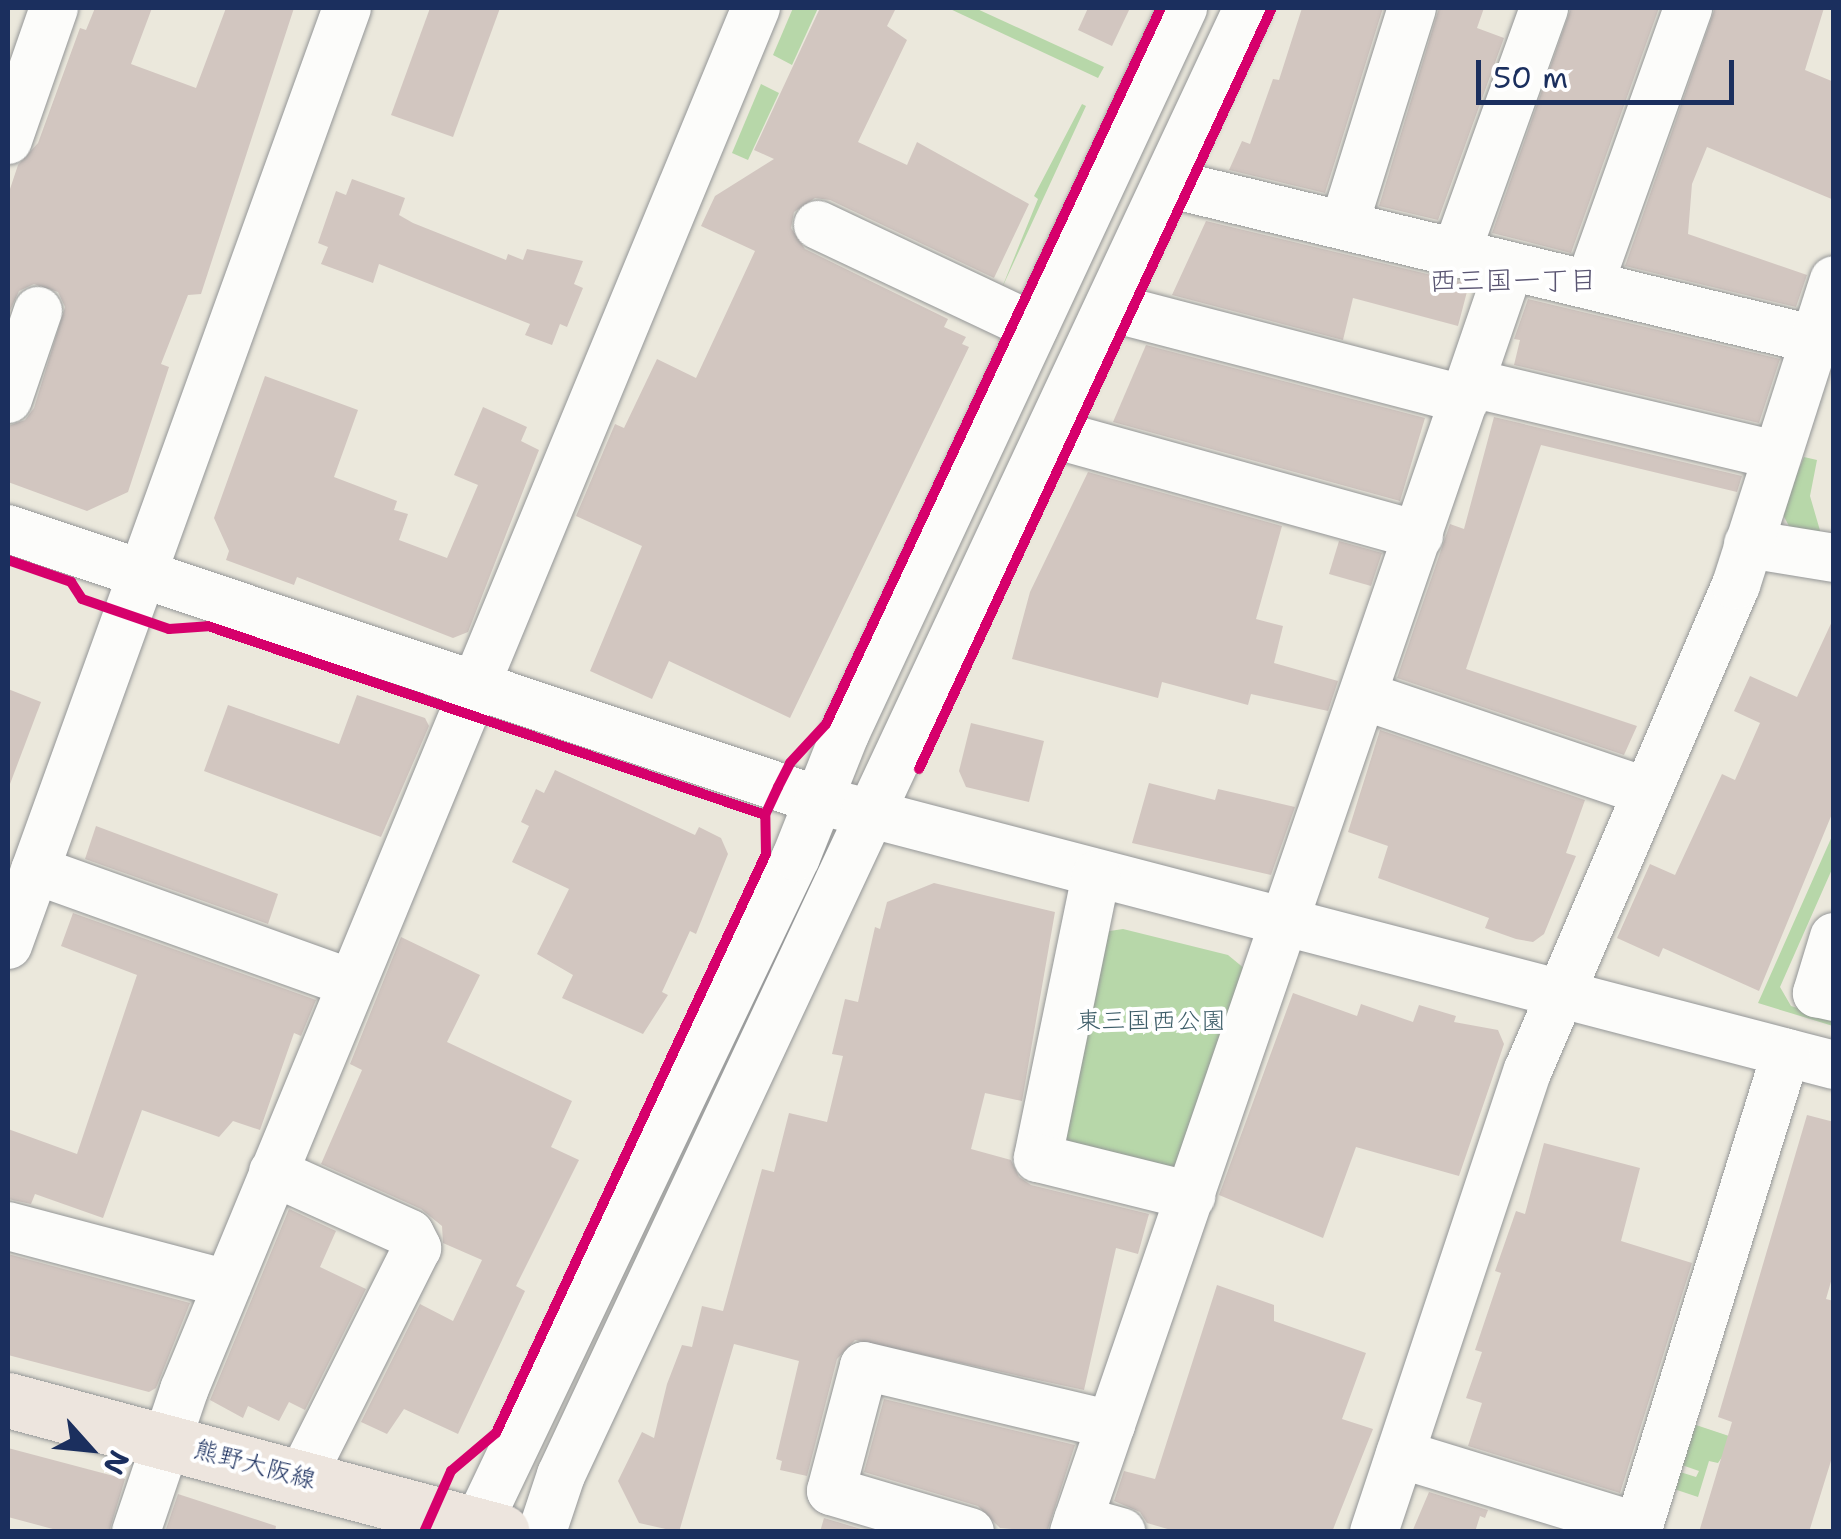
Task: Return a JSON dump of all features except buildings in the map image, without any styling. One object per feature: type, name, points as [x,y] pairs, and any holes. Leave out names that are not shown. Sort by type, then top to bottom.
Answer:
[{"type":"main road","name":"熊野大阪線","points":[[8,1400],[484,1529]]},
{"type":"street","points":[[8,140],[51,8]]},
{"type":"street","points":[[8,945],[347,8]]},
{"type":"street","points":[[136,1532],[227,1284],[756,8]]},
{"type":"street","points":[[484,1529],[709,1029],[752,951],[1182,8]]},
{"type":"street","points":[[542,1532],[561,1475],[1248,8]]},
{"type":"street","points":[[1344,226],[1412,8]]},
{"type":"street","points":[[1456,252],[1544,8]]},
{"type":"street","points":[[1589,286],[1688,8]]},
{"type":"street","points":[[1167,182],[1812,339]]},
{"type":"street","points":[[818,225],[1034,328]]},
{"type":"street","points":[[1091,1528],[1111,1424],[1510,266]]},
{"type":"street","points":[[1374,1532],[1560,990],[1748,544],[1834,280]]},
{"type":"street","points":[[1109,307],[1468,391],[1775,455]]},
{"type":"street","points":[[8,399],[38,311]]},
{"type":"street","points":[[1050,433],[1419,535]]},
{"type":"street","points":[[8,529],[818,800],[1286,924],[1560,990],[1834,1065]]},
{"type":"street","points":[[1748,544],[1834,558]]},
{"type":"street","points":[[1364,696],[1645,792]]},
{"type":"street","points":[[34,870],[351,983]]},
{"type":"street","points":[[1096,875],[1038,1158],[1191,1196]]},
{"type":"street","points":[[1834,937],[1817,992],[1834,998]]},
{"type":"street","points":[[1400,1454],[1638,1529],[1786,1053]]},
{"type":"street","points":[[273,1172],[410,1234],[417,1248],[302,1477]]},
{"type":"street","points":[[8,1226],[227,1284]]},
{"type":"street","points":[[970,1532],[831,1491],[864,1366],[1111,1424]]},
{"type":"green space","points":[[793,8],[818,8],[792,65],[773,55]]},
{"type":"green space","points":[[948,8],[975,8],[1104,67],[1098,78]]},
{"type":"green space","points":[[761,84],[779,93],[748,160],[732,153]]},
{"type":"green space","points":[[1082,104],[1086,106],[1001,290],[1038,199],[1034,196]]},
{"type":"green space","points":[[1804,457],[1817,460],[1810,496],[1821,534],[1790,528],[1781,511]]},
{"type":"green space","points":[[1833,834],[1833,867],[1780,987],[1791,1006],[1833,1019],[1833,1026],[1758,1003]]},
{"type":"green space","name":"東三国西公園","points":[[1123,929],[1228,955],[1245,969],[1175,1169],[1057,1144],[1103,932]]},
{"type":"green space","points":[[1696,1425],[1735,1438],[1718,1463],[1709,1461],[1698,1497],[1671,1488],[1677,1471],[1696,1477],[1699,1471],[1679,1464]]},
{"type":"cycle path","points":[[424,1532],[451,1471],[496,1433],[766,854],[765,815],[778,787],[790,763],[826,724],[1161,8]]},
{"type":"cycle path","points":[[919,769],[1272,8]]},
{"type":"cycle path","points":[[8,560],[71,582],[82,599],[169,629],[208,626],[765,815]]},
{"type":"district","name":"西三国一丁目","points":[[1513,280]]}]
